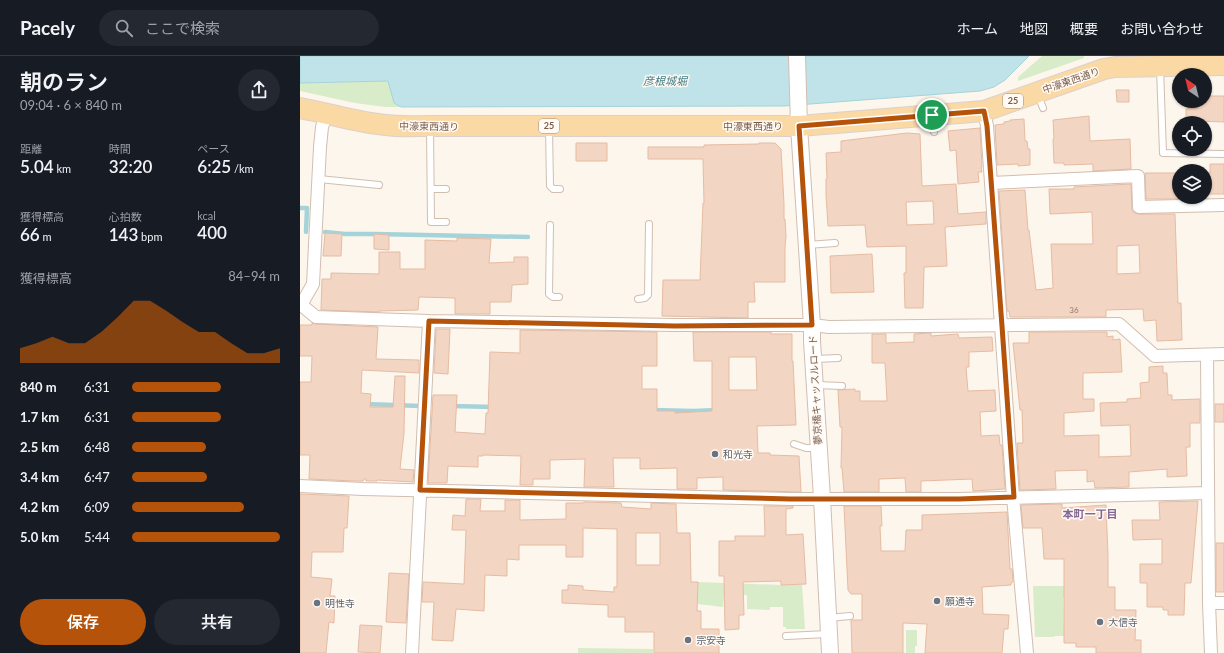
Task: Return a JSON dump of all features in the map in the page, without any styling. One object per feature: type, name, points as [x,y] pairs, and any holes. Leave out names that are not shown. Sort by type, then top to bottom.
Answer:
[{"type":"main road","name":"中濠東西通り","points":[[300,108],[362,122],[386,125],[799,126],[933,124],[984,111],[1040,100],[1104,69],[1115,67],[1224,65]]},
{"type":"street","name":"夢京橋キャッスルロード","points":[[797,56],[799,126],[812,325],[830,653]]},
{"type":"street","points":[[984,111],[987,126],[1014,497],[1023,575],[1027,653]]},
{"type":"street","points":[[327,113],[322,127],[313,284],[302,308],[316,317],[394,323],[429,321],[473,325],[675,328],[812,325],[854,331],[941,323],[978,323],[1002,326],[1119,324],[1155,356],[1224,354]]},
{"type":"street","points":[[991,182],[1138,176],[1139,207],[1224,205]]},
{"type":"street","points":[[412,653],[429,321]]},
{"type":"street","points":[[1207,355],[1210,500],[1210,653]]},
{"type":"street","points":[[300,486],[420,490],[437,493],[732,500],[822,498],[959,501],[1014,497],[1210,500]]},
{"type":"street","points":[[1209,603],[1224,603]]},
{"type":"lane","points":[[1160,67],[1163,153],[1224,154]]},
{"type":"lane","points":[[430,126],[431,222],[446,222]]},
{"type":"lane","points":[[549,126],[550,186],[553,189],[560,189]]},
{"type":"lane","points":[[319,179],[378,185]]},
{"type":"lane","points":[[431,189],[446,189]]},
{"type":"lane","points":[[638,298],[645,298],[648,295],[649,224]]},
{"type":"lane","points":[[550,225],[549,294],[553,297],[559,297]]},
{"type":"lane","points":[[807,245],[836,243]]},
{"type":"lane","points":[[813,359],[838,358]]},
{"type":"lane","points":[[815,385],[842,386]]},
{"type":"lane","points":[[794,444],[806,448],[819,448]]},
{"type":"lane","points":[[828,618],[850,616]]},
{"type":"lane","points":[[786,636],[829,634]]},
{"type":"green space","points":[[1042,56],[1084,56],[1084,58],[1018,81],[1018,77]]},
{"type":"green space","points":[[388,81],[394,103],[401,107],[385,107],[355,103],[300,91],[300,83]]},
{"type":"green space","points":[[698,582],[802,585],[805,629],[786,629],[786,627],[783,627],[783,607],[770,607],[770,610],[747,609],[747,595],[724,596],[723,607],[698,604]]},
{"type":"green space","points":[[1033,586],[1064,586],[1064,636],[1035,637]]},
{"type":"green space","points":[[906,630],[917,630],[917,646],[915,646],[915,653],[906,653]]},
{"type":"green space","points":[[578,648],[653,649],[653,653],[578,653]]},
{"type":"water","name":"彦根城堀","points":[[300,56],[1029,56],[1005,80],[994,87],[980,91],[784,106],[401,107],[394,103],[388,81],[300,83]]},
{"type":"building","points":[[1116,90],[1129,90],[1129,102],[1117,102]]},
{"type":"building","points":[[1212,96],[1224,96],[1224,122],[1212,122],[1212,116],[1186,116],[1186,109],[1212,108]]},
{"type":"building","points":[[1089,116],[1090,141],[1130,139],[1131,169],[1093,171],[1093,164],[1064,165],[1064,163],[1054,163],[1053,120]]},
{"type":"building","points":[[1024,119],[1025,141],[1027,141],[1028,149],[1030,149],[1030,165],[997,165],[995,125],[1004,124],[1004,122],[1010,120]]},
{"type":"building","points":[[980,128],[982,172],[978,172],[979,182],[958,184],[956,150],[950,151],[948,131]]},
{"type":"building","points":[[907,133],[920,134],[922,186],[956,184],[958,214],[986,212],[986,224],[945,227],[947,266],[924,267],[923,308],[905,308],[904,273],[906,273],[906,246],[867,247],[865,225],[828,226],[826,153],[841,152],[841,141]],"holes":[[[933,201],[934,224],[907,225],[906,202]]]},
{"type":"building","points":[[576,143],[607,143],[607,161],[576,161]]},
{"type":"building","points":[[775,143],[781,149],[786,236],[785,282],[754,282],[755,302],[748,302],[748,318],[662,316],[663,280],[700,280],[704,203],[703,159],[648,159],[648,147],[704,147],[704,145]]},
{"type":"building","points":[[1212,164],[1224,164],[1224,194],[1212,194]]},
{"type":"building","points":[[1145,173],[1172,173],[1172,199],[1146,199]]},
{"type":"building","points":[[1131,184],[1132,211],[1139,214],[1175,214],[1178,303],[1181,303],[1182,340],[1157,341],[1156,320],[1144,321],[1143,309],[1106,310],[1106,317],[1010,317],[1009,311],[1007,311],[999,191],[1025,190],[1028,230],[1036,290],[1053,288],[1051,244],[1093,244],[1092,212],[1050,214],[1049,189],[1074,189],[1074,187]],"holes":[[[1139,245],[1140,273],[1117,274],[1117,246]]]},
{"type":"building","points":[[325,233],[342,234],[341,256],[323,256]]},
{"type":"building","points":[[374,234],[389,235],[389,250],[374,249]]},
{"type":"building","points":[[457,238],[491,239],[489,263],[514,262],[514,257],[528,257],[528,284],[512,285],[511,302],[490,302],[490,314],[455,314],[455,298],[419,297],[418,310],[379,312],[321,310],[322,279],[331,279],[331,273],[379,274],[379,252],[400,252],[400,269],[425,269],[425,240],[457,241]]},
{"type":"building","points":[[872,254],[874,292],[831,293],[830,256]]},
{"type":"building","points":[[312,323],[378,327],[376,359],[419,360],[419,373],[362,370],[361,393],[371,394],[370,407],[393,407],[395,376],[405,376],[404,433],[400,469],[414,470],[413,482],[377,480],[366,481],[366,479],[363,481],[354,481],[309,479],[310,455],[300,455],[300,382],[311,382],[312,356],[300,356],[300,325],[312,325]]},
{"type":"building","points":[[436,329],[450,329],[448,374],[434,373]]},
{"type":"building","points":[[520,330],[657,332],[657,366],[642,366],[642,389],[657,389],[657,411],[675,411],[675,413],[712,411],[712,361],[694,361],[693,332],[771,332],[771,334],[792,334],[796,425],[757,426],[758,453],[799,456],[801,492],[723,490],[723,477],[697,478],[697,489],[677,489],[677,468],[640,469],[640,458],[613,458],[614,487],[584,487],[585,459],[550,460],[550,479],[533,479],[533,485],[520,485],[521,456],[483,455],[478,456],[478,467],[448,466],[447,483],[428,483],[433,395],[457,395],[455,432],[485,434],[486,413],[488,413],[490,352],[520,353]],"holes":[[[729,357],[756,357],[757,390],[729,390]]]},
{"type":"building","points":[[1029,332],[1107,332],[1107,337],[1113,336],[1113,340],[1120,339],[1122,372],[1083,373],[1083,399],[1094,399],[1094,411],[1064,413],[1064,436],[1099,435],[1099,457],[1131,456],[1130,425],[1101,426],[1100,403],[1127,402],[1127,399],[1141,398],[1140,383],[1149,382],[1149,367],[1163,366],[1163,373],[1167,373],[1168,395],[1172,395],[1172,400],[1200,399],[1200,423],[1190,423],[1190,447],[1186,447],[1187,476],[1167,477],[1167,469],[1129,472],[1129,487],[1095,488],[1094,481],[1087,482],[1087,470],[1055,471],[1056,489],[1020,490],[1017,443],[1023,443],[1022,410],[1020,410],[1013,343],[1029,343]]},
{"type":"building","points":[[931,333],[931,336],[958,334],[959,338],[992,337],[993,351],[969,352],[969,367],[966,367],[968,391],[995,390],[996,411],[980,412],[981,436],[999,435],[1000,445],[1002,445],[1005,489],[973,491],[972,479],[921,481],[921,492],[906,492],[905,478],[879,479],[879,492],[844,492],[841,468],[842,427],[840,427],[838,390],[855,389],[855,391],[860,391],[860,401],[887,401],[885,363],[872,363],[872,334],[886,334],[886,343],[914,342],[914,334]]},
{"type":"building","points":[[1215,404],[1224,404],[1224,422],[1215,422]]},
{"type":"building","points":[[300,494],[349,496],[347,528],[344,528],[343,552],[312,552],[311,577],[332,579],[330,596],[335,596],[334,623],[329,622],[326,653],[300,653]]},
{"type":"building","points":[[466,499],[481,499],[480,511],[505,511],[505,500],[520,500],[520,520],[566,519],[566,503],[621,503],[622,507],[651,509],[651,503],[676,504],[677,533],[690,533],[691,582],[698,582],[697,611],[701,611],[701,629],[719,629],[719,653],[654,653],[654,632],[625,632],[625,617],[608,617],[608,605],[562,603],[562,590],[568,590],[568,585],[583,586],[583,590],[614,592],[614,587],[617,587],[617,529],[583,528],[583,557],[566,557],[566,545],[519,545],[519,560],[507,559],[507,576],[485,575],[484,611],[456,609],[453,641],[432,640],[434,602],[422,602],[423,582],[464,584],[466,530],[452,530],[453,515],[465,516]],"holes":[[[636,533],[660,533],[660,565],[636,565]]]},
{"type":"building","points":[[1198,501],[1191,583],[1185,583],[1184,615],[1168,615],[1168,610],[1163,610],[1163,607],[1147,607],[1147,583],[1140,583],[1140,564],[1162,564],[1162,539],[1133,540],[1132,520],[1160,520],[1159,502]]},
{"type":"building","points":[[1062,504],[1062,508],[1106,505],[1108,587],[1115,587],[1115,610],[1136,610],[1135,640],[1141,640],[1141,653],[1096,653],[1096,647],[1076,647],[1076,643],[1064,643],[1064,559],[1044,559],[1042,528],[1023,528],[1021,505]]},
{"type":"building","points":[[764,506],[793,506],[793,508],[786,509],[786,535],[803,534],[806,584],[781,585],[781,581],[743,582],[744,615],[739,615],[739,629],[725,630],[724,576],[719,576],[719,541],[735,541],[735,536],[765,536]]},
{"type":"building","points":[[844,506],[881,506],[881,551],[905,551],[906,530],[922,530],[922,515],[1007,512],[1010,569],[1012,569],[1013,582],[1011,585],[982,587],[983,614],[1009,615],[1008,629],[1004,629],[1002,653],[925,653],[927,624],[903,623],[903,653],[852,653],[851,620],[862,620],[862,594],[851,594],[848,590]]},
{"type":"building","points":[[1216,543],[1224,543],[1224,592],[1216,592]]},
{"type":"building","points":[[389,573],[409,574],[406,623],[386,622]]},
{"type":"building","points":[[360,625],[382,626],[380,653],[358,652]]},
{"type":"waterway","points":[[300,208],[307,208],[306,232]]},
{"type":"waterway","points":[[325,232],[345,234],[528,237]]},
{"type":"waterway","points":[[365,404],[420,406]]},
{"type":"waterway","points":[[452,406],[494,407]]},
{"type":"waterway","points":[[652,410],[718,410]]},
{"type":"place","name":"和光寺","points":[[715,454]]},
{"type":"place","name":"願通寺","points":[[937,601]]},
{"type":"place","name":"明性寺","points":[[317,603]]},
{"type":"place","name":"大信寺","points":[[1100,622]]},
{"type":"place","name":"宗安寺","points":[[688,640]]},
{"type":"district","name":"本町一丁目","points":[[1090,514]]},
{"type":"route","points":[[984,111],[987,126],[1014,497],[959,499],[790,499],[420,490],[429,321],[675,326],[812,325],[799,126],[932,115],[984,111]]}]
